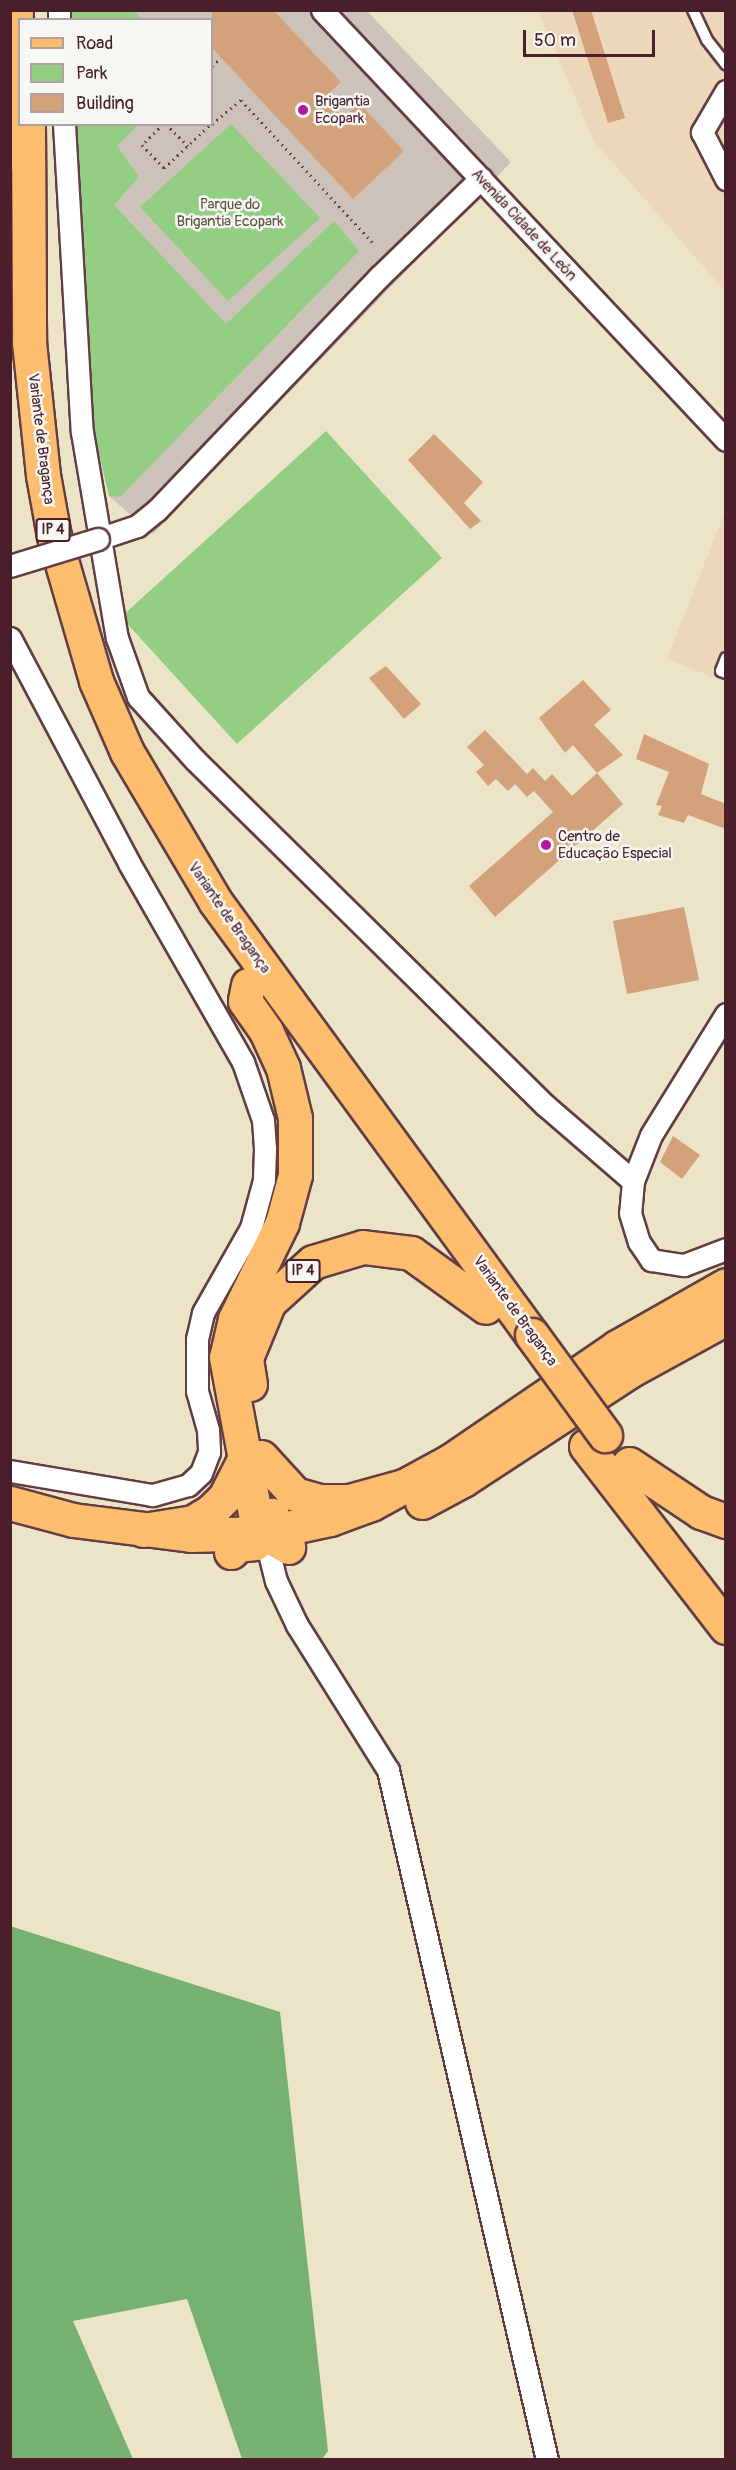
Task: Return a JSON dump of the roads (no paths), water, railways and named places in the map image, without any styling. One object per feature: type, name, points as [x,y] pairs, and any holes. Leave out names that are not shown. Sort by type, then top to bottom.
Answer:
[{"type":"main road","points":[[10,241],[16,10]]},
{"type":"main road","name":"Variante de Bragança","points":[[28,126],[29,342],[43,475],[54,536],[96,681],[127,752],[215,901],[726,1627]]},
{"type":"main road","name":"Variante de Bragança","points":[[10,292],[16,412],[32,515],[58,620],[81,688],[111,761],[159,851],[248,985],[486,1307],[524,1342]]},
{"type":"main road","points":[[248,985],[245,1001],[266,1031],[283,1068],[295,1118],[295,1175],[282,1223],[235,1319],[226,1357],[252,1460],[295,1494],[319,1502],[349,1501],[411,1484]]},
{"type":"main road","name":"IP 4","points":[[274,1543],[272,1517],[252,1460],[246,1358],[268,1302],[313,1262],[363,1247],[411,1253],[486,1307]]},
{"type":"main road","points":[[10,1503],[73,1520],[143,1530],[274,1543],[411,1484],[618,1347],[726,1285]]},
{"type":"main road","points":[[10,1516],[140,1550],[194,1554],[231,1552],[237,1545],[339,1537],[404,1512],[463,1480],[631,1370],[726,1318]]},
{"type":"main road","name":"Variante de Bragança","points":[[596,1441],[629,1464],[726,1592]]},
{"type":"main road","points":[[143,1530],[193,1522],[225,1497],[252,1460]]},
{"type":"main road","points":[[629,1464],[701,1512],[726,1521]]},
{"type":"street","name":"Avenida Cidade de León","points":[[322,10],[726,440]]},
{"type":"street","points":[[726,91],[702,132],[726,179]]},
{"type":"street","points":[[64,126],[82,432],[98,539],[123,660],[138,697],[149,711],[546,1106],[633,1180]]},
{"type":"street","points":[[10,566],[128,530],[152,515],[379,277],[481,178]]},
{"type":"street","points":[[10,638],[145,892],[243,1062],[263,1120],[265,1149],[264,1180],[251,1228],[203,1313],[197,1339],[196,1382],[208,1430],[209,1452],[201,1473],[188,1485],[152,1495],[10,1471]]},
{"type":"street","points":[[726,1014],[651,1135],[633,1180],[630,1212],[639,1242],[651,1260],[684,1265],[726,1249]]},
{"type":"street","points":[[274,1543],[276,1581],[297,1625],[388,1770],[547,2460]]},
{"type":"lane","points":[[693,10],[707,40],[726,64]]},
{"type":"lane","points":[[726,658],[721,671],[726,673]]},
{"type":"place","name":"Brigantia Ecopark","points":[[303,110]]},
{"type":"place","name":"Centro de Educação Especial","points":[[546,845]]},
{"type":"park label","name":"Parque do Brigantia Ecopark","points":[[230,212]]}]
